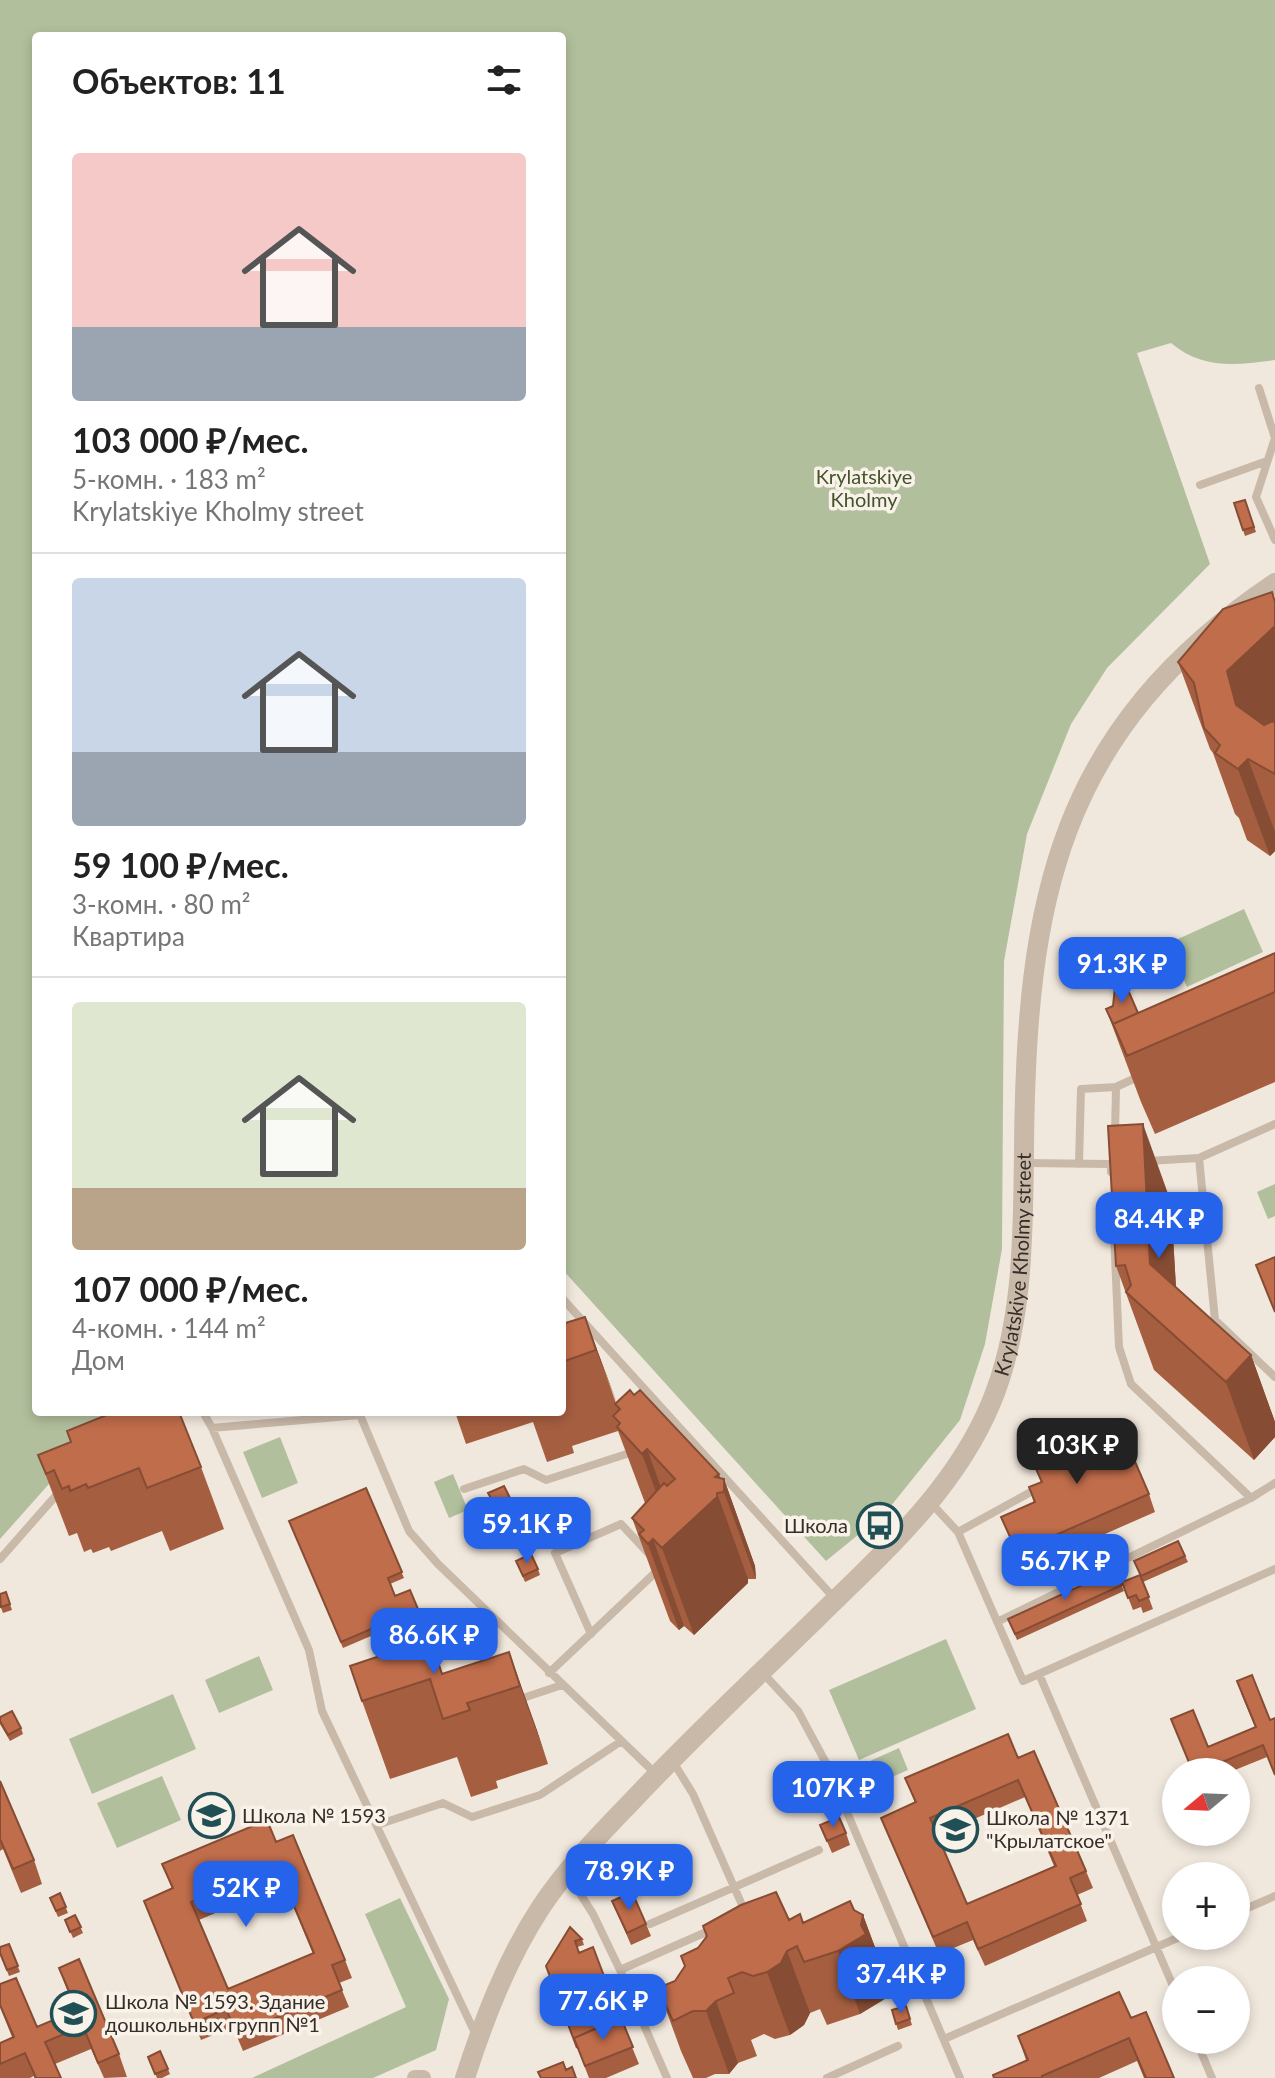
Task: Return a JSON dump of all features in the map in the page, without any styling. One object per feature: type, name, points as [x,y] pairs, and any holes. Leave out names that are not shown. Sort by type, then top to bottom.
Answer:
[{"type":"street","name":"Krylatskiye Kholmy street","points":[[465,2078],[478,2039],[527,1930],[567,1873],[656,1775],[836,1600],[930,1502],[964,1456],[991,1402],[1002,1367],[1020,1271],[1031,992],[1047,890],[1068,823],[1104,758],[1151,689],[1203,637],[1275,583]]},
{"type":"street","points":[[415,2078],[423,2078]]},
{"type":"lane","points":[[1259,388],[1275,438],[1256,497],[1275,540]]},
{"type":"lane","points":[[1200,485],[1267,461]]},
{"type":"lane","points":[[1079,1164],[1081,1089],[1116,1087],[1159,1068]]},
{"type":"lane","points":[[1112,1179],[1116,1087]]},
{"type":"lane","points":[[1143,1162],[1199,1158],[1275,1124]]},
{"type":"lane","points":[[1199,1158],[1215,1320],[1275,1377]]},
{"type":"lane","points":[[1024,1163],[1129,1163]]},
{"type":"lane","points":[[1114,1225],[1119,1347],[1131,1384],[1251,1498]]},
{"type":"lane","points":[[566,1302],[836,1600]]},
{"type":"lane","points":[[599,1358],[613,1354]]},
{"type":"lane","points":[[205,1416],[309,1650],[322,1711],[478,2039]]},
{"type":"lane","points":[[212,1428],[349,1416]]},
{"type":"lane","points":[[360,1416],[409,1531],[438,1564],[656,1775]]},
{"type":"lane","points":[[672,1439],[686,1434]]},
{"type":"lane","points":[[464,1489],[524,1469],[546,1480],[644,1448]]},
{"type":"lane","points":[[0,1559],[70,1480]]},
{"type":"lane","points":[[997,1622],[1251,1498],[1275,1483]]},
{"type":"lane","points":[[958,1532],[1042,1486]]},
{"type":"lane","points":[[930,1502],[958,1532],[1023,1681],[1275,1569]]},
{"type":"lane","points":[[549,1673],[591,1634],[662,1567],[621,1524],[555,1553],[591,1634]]},
{"type":"lane","points":[[762,1672],[793,1703],[826,1763],[960,2078]]},
{"type":"lane","points":[[1039,1674],[1164,1966]]},
{"type":"lane","points":[[511,1702],[562,1685]]},
{"type":"lane","points":[[377,1825],[443,1803],[472,1817],[540,1795],[620,1742]]},
{"type":"lane","points":[[672,1760],[693,1794],[746,1915],[732,1921]]},
{"type":"lane","points":[[650,1924],[819,1850]]},
{"type":"lane","points":[[567,1873],[593,1914],[667,2078]]},
{"type":"lane","points":[[1250,1907],[1275,1896]]},
{"type":"lane","points":[[620,1970],[718,1927]]},
{"type":"lane","points":[[944,2039],[1162,1944]]},
{"type":"lane","points":[[827,2078],[898,2046]]},
{"type":"lane","points":[[1202,2054],[1212,2078]]},
{"type":"green space","name":"Krylatskiye Kholmy","points":[[0,0],[1275,0],[1275,360],[1220,364],[1195,358],[1171,343],[1137,353],[1210,564],[1107,668],[1071,724],[1027,834],[1004,961],[1002,1249],[985,1344],[960,1420],[886,1512],[826,1561],[566,1273],[566,32],[32,32],[32,1416],[109,1416],[0,1539]]},
{"type":"green space","points":[[1244,909],[1263,952],[1187,987],[1167,944]]},
{"type":"green space","points":[[1275,1184],[1275,1216],[1268,1219],[1257,1192]]},
{"type":"green space","points":[[280,1437],[298,1483],[262,1498],[243,1452]]},
{"type":"green space","points":[[453,1474],[468,1510],[449,1518],[434,1482]]},
{"type":"green space","points":[[946,1639],[976,1709],[859,1760],[829,1690]]},
{"type":"green space","points":[[259,1656],[273,1690],[219,1713],[205,1680]]},
{"type":"green space","points":[[173,1694],[196,1749],[92,1794],[69,1739]]},
{"type":"green space","points":[[899,1748],[908,1770],[869,1787],[859,1766]]},
{"type":"green space","points":[[162,1776],[181,1820],[117,1848],[97,1803]]},
{"type":"green space","points":[[400,1898],[449,1999],[436,2050],[373,2078],[252,2078],[406,2007],[365,1914]]},
{"type":"building","points":[[1245,500],[1254,527],[1243,530],[1234,503]]},
{"type":"building","points":[[1272,592],[1275,626],[1227,671],[1236,705],[1264,725],[1275,723],[1275,774],[1248,759],[1238,769],[1215,753],[1220,745],[1204,728],[1194,683],[1178,662],[1223,609]]},
{"type":"building","points":[[1275,953],[1275,992],[1127,1056],[1113,1024]]},
{"type":"building","points":[[1125,983],[1138,1013],[1113,1024],[1106,1009],[1113,1006],[1115,987]]},
{"type":"building","points":[[1143,1124],[1150,1264],[1251,1355],[1226,1382],[1126,1292],[1131,1285],[1125,1265],[1116,1266],[1108,1126]]},
{"type":"building","points":[[1275,1257],[1275,1312],[1256,1265]]},
{"type":"building","points":[[585,1317],[596,1350],[566,1361],[566,1323]]},
{"type":"building","points":[[630,1390],[634,1395],[640,1390],[719,1474],[715,1477],[724,1479],[724,1492],[717,1493],[717,1497],[662,1548],[653,1539],[648,1544],[639,1534],[644,1530],[632,1518],[664,1483],[667,1486],[675,1479],[647,1449],[642,1454],[617,1427],[620,1423],[613,1416],[620,1409],[615,1404]]},
{"type":"building","points":[[104,1416],[181,1416],[201,1467],[147,1488],[139,1468],[88,1488],[86,1484],[70,1491],[69,1486],[62,1489],[54,1470],[46,1474],[38,1455],[71,1442],[67,1431]]},
{"type":"building","points":[[1117,1420],[1149,1494],[1017,1552],[1001,1517],[1035,1502],[1029,1487],[1042,1482],[1031,1458]]},
{"type":"building","points":[[504,1486],[512,1502],[488,1513],[484,1504],[492,1500],[488,1493]]},
{"type":"building","points":[[366,1488],[402,1572],[388,1578],[395,1596],[410,1590],[418,1609],[341,1642],[289,1521]]},
{"type":"building","points":[[1178,1541],[1185,1556],[1141,1576],[1134,1561]]},
{"type":"building","points":[[531,1554],[538,1569],[523,1576],[516,1561]]},
{"type":"building","points":[[1115,1570],[1122,1585],[1015,1634],[1008,1619]]},
{"type":"building","points":[[1140,1575],[1149,1597],[1139,1601],[1136,1595],[1128,1598],[1122,1582]]},
{"type":"building","points":[[6,1592],[10,1604],[1,1607],[0,1594]]},
{"type":"building","points":[[428,1631],[442,1674],[509,1652],[520,1686],[467,1703],[470,1710],[443,1719],[430,1679],[362,1701],[350,1666],[404,1648],[401,1640]]},
{"type":"building","points":[[1252,1675],[1270,1720],[1275,1718],[1275,1775],[1263,1745],[1232,1758],[1187,1758],[1171,1719],[1193,1710],[1208,1747],[1256,1727],[1237,1681]]},
{"type":"building","points":[[12,1711],[21,1728],[8,1735],[0,1717]]},
{"type":"building","points":[[1008,1734],[1018,1758],[1034,1751],[1086,1871],[1070,1878],[1081,1904],[978,1949],[967,1922],[933,1937],[881,1818],[916,1802],[905,1778]],"holes":[[[1018,1780],[1056,1866],[967,1904],[930,1818]]]},
{"type":"building","points":[[0,1781],[34,1860],[13,1869],[0,1839]]},
{"type":"building","points":[[839,1817],[846,1833],[827,1841],[820,1825]]},
{"type":"building","points":[[267,1820],[276,1842],[293,1835],[345,1960],[332,1965],[342,1990],[237,2034],[226,2009],[194,2023],[144,1901],[173,1888],[162,1864]],"holes":[[[277,1866],[314,1953],[228,1989],[191,1902]]]},
{"type":"building","points":[[632,1892],[646,1924],[627,1933],[612,1901]]},
{"type":"building","points":[[776,1892],[789,1920],[800,1914],[803,1923],[850,1901],[854,1910],[863,1915],[861,1925],[866,1934],[838,1951],[804,1962],[797,1946],[787,1951],[781,1963],[767,1972],[753,1976],[742,1972],[728,1978],[734,1993],[716,2001],[706,2011],[693,2011],[673,2021],[658,1988],[675,1981],[685,1966],[681,1956],[698,1948],[707,1936],[703,1926],[741,1905]]},
{"type":"building","points":[[60,1893],[66,1907],[56,1911],[50,1898]]},
{"type":"building","points":[[75,1915],[81,1927],[70,1932],[65,1920]]},
{"type":"building","points":[[570,1927],[582,1939],[575,1941],[579,1953],[593,1947],[620,2018],[574,2038],[577,2048],[546,1966]]},
{"type":"building","points":[[9,1944],[18,1966],[7,1970],[0,1947]]},
{"type":"building","points":[[79,1959],[119,2054],[98,2063],[83,2026],[45,2042],[61,2078],[36,2078],[25,2053],[0,2064],[0,2043],[14,2037],[0,2005],[0,1984],[16,1978],[37,2027],[77,2010],[59,1968]]},
{"type":"building","points":[[1119,1992],[1131,2018],[1146,2012],[1174,2078],[1146,2078],[1129,2038],[1042,2078],[994,2078],[993,2075],[1028,2060],[1018,2036]]},
{"type":"building","points":[[906,2006],[910,2019],[896,2024],[892,2010]]},
{"type":"building","points":[[621,2018],[633,2047],[585,2066],[574,2038]]},
{"type":"building","points":[[160,2051],[168,2069],[155,2074],[148,2057]]},
{"type":"building","points":[[563,2062],[566,2070],[572,2067],[576,2078],[541,2078],[538,2072]]},
{"type":"place","name":"Школа","points":[[879,1526]]},
{"type":"place","name":"Школа № 1593","points":[[211,1816]]},
{"type":"place","name":"Школа № 1371 \"Крылатское\"","points":[[955,1829]]},
{"type":"place","name":"Школа № 1593. Здание дошкольных групп №1","points":[[74,2014]]}]
